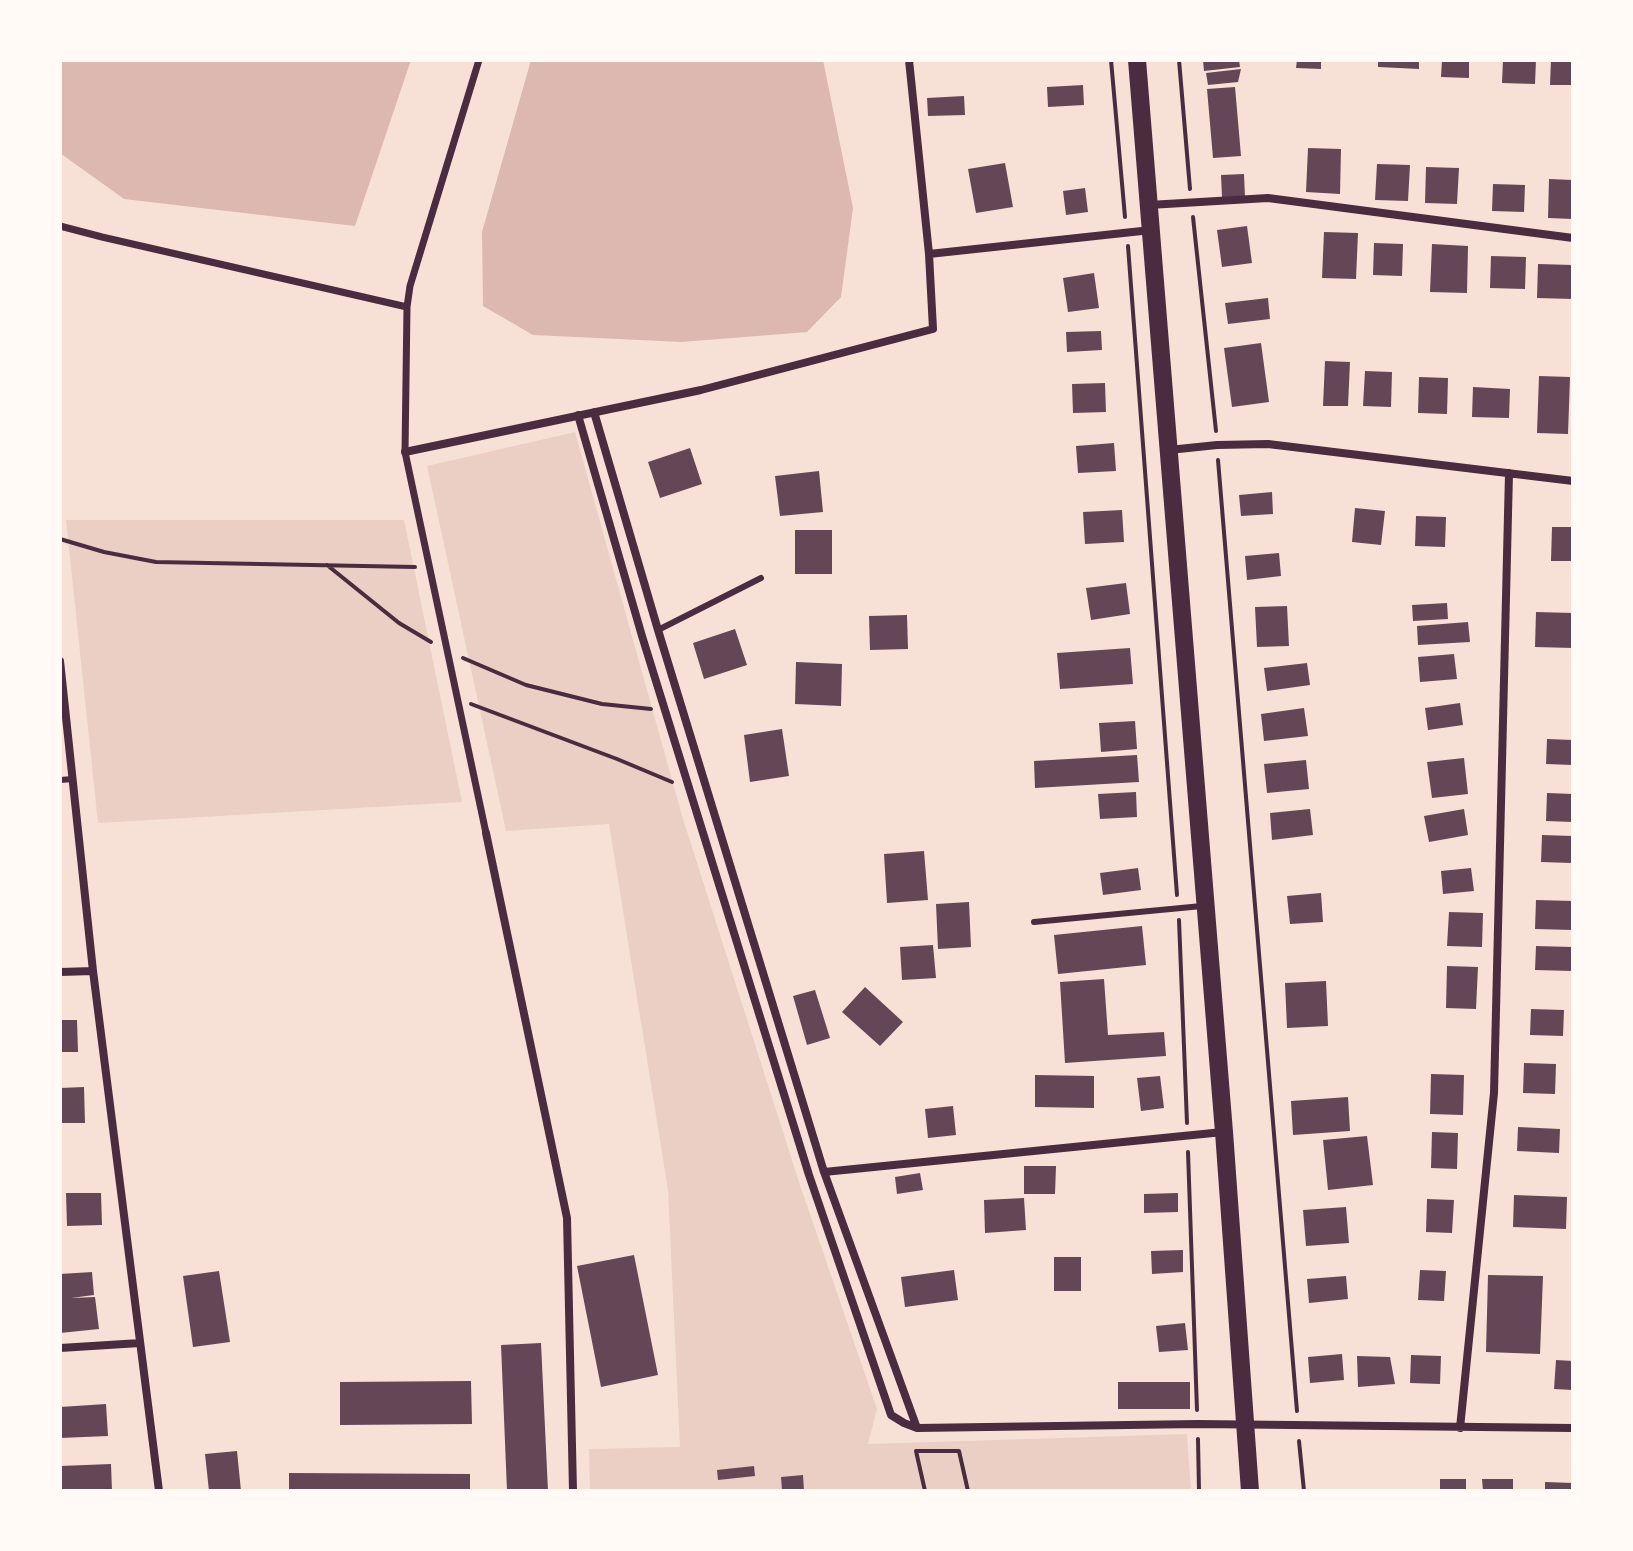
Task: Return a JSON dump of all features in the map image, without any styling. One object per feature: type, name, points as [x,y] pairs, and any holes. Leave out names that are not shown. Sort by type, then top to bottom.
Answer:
[{"type":"main road","points":[[1137,60],[1250,1491]]},
{"type":"street","points":[[479,60],[410,286],[405,452],[567,1218],[573,1491]]},
{"type":"street","points":[[405,452],[701,390],[933,329],[929,254],[909,60]]},
{"type":"street","points":[[1149,205],[1268,198],[1573,238]]},
{"type":"street","points":[[60,226],[407,307]]},
{"type":"street","points":[[929,254],[1151,230]]},
{"type":"street","points":[[594,412],[824,1172],[917,1428]]},
{"type":"street","points":[[578,415],[809,1175],[891,1415],[917,1428],[1243,1425],[1573,1428]]},
{"type":"street","points":[[1169,450],[1268,444],[1573,481]]},
{"type":"street","points":[[1460,1428],[1494,1093],[1509,473]]},
{"type":"street","points":[[60,661],[93,971],[159,1491]]},
{"type":"street","points":[[60,972],[93,971]]},
{"type":"street","points":[[824,1172],[1224,1132]]},
{"type":"street","points":[[60,1348],[140,1343]]},
{"type":"lane","points":[[658,630],[761,578]]},
{"type":"lane","points":[[60,780],[73,779]]},
{"type":"lane","points":[[1034,922],[1205,905]]},
{"type":"path","points":[[1111,60],[1178,908],[1197,1410]]},
{"type":"path","points":[[1179,60],[1217,445],[1297,1411]]},
{"type":"path","points":[[60,539],[156,562],[430,567]]},
{"type":"path","points":[[327,565],[399,623],[448,652],[526,685],[602,704],[666,711]]},
{"type":"path","points":[[458,699],[690,790]]},
{"type":"path","points":[[1198,1439],[1199,1491]]},
{"type":"path","points":[[1299,1441],[1304,1491]]},
{"type":"path","points":[[925,1491],[916,1451],[959,1451],[968,1491]]},
{"type":"shaded area","points":[[60,60],[411,60],[355,226],[124,199],[60,153]]},
{"type":"shaded area","points":[[531,60],[823,60],[853,208],[841,297],[807,332],[682,342],[533,335],[483,306],[482,232]]},
{"type":"shaded area","points":[[575,432],[683,819],[799,1182],[877,1409],[868,1444],[1187,1434],[1191,1491],[590,1491],[589,1449],[680,1447],[668,1190],[609,824],[506,831],[427,466]]},
{"type":"shaded area","points":[[66,520],[404,520],[462,802],[98,823]]},
{"type":"building","points":[[1203,60],[1239,60],[1240,67],[1204,71]]},
{"type":"building","points":[[1297,60],[1321,60],[1321,69],[1296,68]]},
{"type":"building","points":[[1378,60],[1419,60],[1419,69],[1378,67]]},
{"type":"building","points":[[1442,60],[1469,60],[1469,78],[1441,77]]},
{"type":"building","points":[[1503,60],[1536,60],[1535,84],[1502,83]]},
{"type":"building","points":[[1551,60],[1573,60],[1573,85],[1550,85]]},
{"type":"building","points":[[1241,69],[1238,82],[1208,85],[1206,73]]},
{"type":"building","points":[[1083,85],[1084,105],[1048,107],[1047,87]]},
{"type":"building","points":[[1235,87],[1241,156],[1213,158],[1207,89]]},
{"type":"building","points":[[964,96],[965,115],[928,116],[927,98]]},
{"type":"building","points":[[1308,148],[1341,149],[1340,194],[1306,192]]},
{"type":"building","points":[[1005,163],[1013,207],[976,213],[968,169]]},
{"type":"building","points":[[1377,164],[1410,165],[1408,201],[1375,200]]},
{"type":"building","points":[[1426,167],[1459,168],[1457,204],[1425,203]]},
{"type":"building","points":[[1244,174],[1245,197],[1222,197],[1221,175]]},
{"type":"building","points":[[1549,179],[1573,180],[1573,219],[1548,218]]},
{"type":"building","points":[[1493,184],[1525,185],[1524,212],[1492,211]]},
{"type":"building","points":[[1085,188],[1088,212],[1066,215],[1063,191]]},
{"type":"building","points":[[1247,226],[1252,263],[1222,267],[1217,230]]},
{"type":"building","points":[[1324,232],[1358,233],[1356,279],[1322,278]]},
{"type":"building","points":[[1374,243],[1403,244],[1402,276],[1373,275]]},
{"type":"building","points":[[1432,244],[1468,246],[1467,293],[1430,292]]},
{"type":"building","points":[[1491,256],[1526,257],[1525,289],[1490,288]]},
{"type":"building","points":[[1538,264],[1573,265],[1573,299],[1537,298]]},
{"type":"building","points":[[1094,273],[1099,308],[1068,312],[1063,278]]},
{"type":"building","points":[[1268,298],[1270,319],[1228,324],[1225,303]]},
{"type":"building","points":[[1101,331],[1102,350],[1067,352],[1066,332]]},
{"type":"building","points":[[1261,343],[1269,402],[1232,407],[1224,348]]},
{"type":"building","points":[[1325,361],[1350,362],[1348,406],[1323,406]]},
{"type":"building","points":[[1365,371],[1392,372],[1391,407],[1363,406]]},
{"type":"building","points":[[1539,376],[1570,377],[1568,434],[1537,433]]},
{"type":"building","points":[[1419,377],[1448,378],[1447,414],[1418,413]]},
{"type":"building","points":[[1105,383],[1106,412],[1073,413],[1072,384]]},
{"type":"building","points":[[1473,387],[1510,389],[1509,418],[1472,417]]},
{"type":"building","points":[[1114,443],[1116,471],[1078,473],[1076,446]]},
{"type":"building","points":[[690,448],[702,484],[660,498],[648,462]]},
{"type":"building","points":[[819,471],[823,512],[780,516],[775,476]]},
{"type":"building","points":[[1272,492],[1273,514],[1241,516],[1239,495]]},
{"type":"building","points":[[1355,508],[1385,511],[1381,545],[1352,542]]},
{"type":"building","points":[[1122,510],[1124,542],[1085,544],[1083,512]]},
{"type":"building","points":[[1416,516],[1446,517],[1445,547],[1415,546]]},
{"type":"building","points":[[1552,527],[1573,527],[1573,561],[1551,561]]},
{"type":"building","points":[[795,530],[832,530],[832,574],[795,574]]},
{"type":"building","points":[[1279,553],[1281,576],[1247,580],[1245,556]]},
{"type":"building","points":[[1126,583],[1130,614],[1091,620],[1086,588]]},
{"type":"building","points":[[1447,603],[1448,619],[1413,621],[1412,605]]},
{"type":"building","points":[[1287,606],[1289,646],[1257,647],[1255,607]]},
{"type":"building","points":[[1536,612],[1573,613],[1573,648],[1535,647]]},
{"type":"building","points":[[907,615],[908,649],[870,650],[869,616]]},
{"type":"building","points":[[1468,622],[1470,642],[1418,645],[1417,626]]},
{"type":"building","points":[[735,629],[747,665],[704,679],[693,643]]},
{"type":"building","points":[[1130,648],[1133,684],[1060,689],[1057,653]]},
{"type":"building","points":[[1454,654],[1457,679],[1420,682],[1418,657]]},
{"type":"building","points":[[796,662],[842,664],[841,706],[795,704]]},
{"type":"building","points":[[1307,663],[1310,685],[1267,691],[1264,668]]},
{"type":"building","points":[[1460,703],[1463,725],[1428,730],[1425,708]]},
{"type":"building","points":[[1304,708],[1308,736],[1264,741],[1261,714]]},
{"type":"building","points":[[1135,721],[1137,749],[1101,752],[1099,723]]},
{"type":"building","points":[[782,729],[789,776],[750,782],[744,735]]},
{"type":"building","points":[[1547,739],[1573,740],[1573,765],[1546,764]]},
{"type":"building","points":[[1137,755],[1139,782],[1035,788],[1034,761]]},
{"type":"building","points":[[1464,758],[1468,794],[1432,798],[1427,762]]},
{"type":"building","points":[[1306,760],[1309,789],[1267,793],[1264,764]]},
{"type":"building","points":[[1136,792],[1137,817],[1100,819],[1098,794]]},
{"type":"building","points":[[1547,793],[1573,794],[1573,822],[1546,821]]},
{"type":"building","points":[[1310,809],[1313,835],[1272,840],[1270,813]]},
{"type":"building","points":[[1464,809],[1468,835],[1429,842],[1424,816]]},
{"type":"building","points":[[1542,835],[1572,836],[1571,863],[1541,862]]},
{"type":"building","points":[[924,851],[928,900],[887,903],[884,854]]},
{"type":"building","points":[[1138,868],[1141,890],[1103,895],[1100,873]]},
{"type":"building","points":[[1471,868],[1474,891],[1443,894],[1441,871]]},
{"type":"building","points":[[1321,893],[1323,922],[1290,924],[1287,896]]},
{"type":"building","points":[[1536,900],[1573,901],[1573,930],[1535,929]]},
{"type":"building","points":[[969,902],[971,947],[938,949],[936,904]]},
{"type":"building","points":[[1449,912],[1483,913],[1482,947],[1447,946]]},
{"type":"building","points":[[1142,926],[1146,965],[1058,974],[1054,935]]},
{"type":"building","points":[[933,945],[936,978],[902,980],[900,947]]},
{"type":"building","points":[[1536,946],[1572,947],[1571,971],[1535,970]]},
{"type":"building","points":[[1447,966],[1478,967],[1476,1009],[1446,1008]]},
{"type":"building","points":[[1104,979],[1108,1035],[1164,1032],[1166,1056],[1065,1063],[1060,982]]},
{"type":"building","points":[[1326,981],[1328,1026],[1287,1028],[1285,983]]},
{"type":"building","points":[[865,987],[903,1022],[880,1046],[842,1012]]},
{"type":"building","points":[[815,990],[830,1038],[807,1045],[793,996]]},
{"type":"building","points":[[1531,1009],[1564,1010],[1563,1036],[1530,1035]]},
{"type":"building","points":[[60,1020],[77,1020],[78,1052],[60,1052]]},
{"type":"building","points":[[1524,1063],[1556,1064],[1555,1094],[1523,1093]]},
{"type":"building","points":[[1431,1074],[1464,1075],[1463,1115],[1430,1114]]},
{"type":"building","points":[[1035,1075],[1094,1076],[1094,1108],[1035,1107]]},
{"type":"building","points":[[1160,1076],[1164,1108],[1141,1111],[1137,1078]]},
{"type":"building","points":[[84,1087],[85,1123],[60,1123],[60,1088]]},
{"type":"building","points":[[1348,1097],[1350,1131],[1293,1135],[1291,1101]]},
{"type":"building","points":[[953,1106],[956,1135],[928,1138],[925,1109]]},
{"type":"building","points":[[1518,1127],[1560,1129],[1559,1153],[1517,1151]]},
{"type":"building","points":[[1432,1132],[1458,1133],[1457,1169],[1431,1168]]},
{"type":"building","points":[[1367,1136],[1373,1185],[1328,1190],[1323,1140]]},
{"type":"building","points":[[1024,1166],[1056,1166],[1055,1194],[1024,1194]]},
{"type":"building","points":[[920,1173],[923,1190],[897,1194],[895,1177]]},
{"type":"building","points":[[66,1193],[101,1193],[102,1225],[67,1226]]},
{"type":"building","points":[[1178,1193],[1178,1212],[1144,1213],[1144,1194]]},
{"type":"building","points":[[1514,1195],[1567,1197],[1566,1229],[1513,1227]]},
{"type":"building","points":[[1024,1198],[1026,1230],[985,1233],[984,1200]]},
{"type":"building","points":[[1427,1199],[1454,1200],[1452,1233],[1426,1232]]},
{"type":"building","points":[[1346,1207],[1349,1243],[1306,1246],[1303,1210]]},
{"type":"building","points":[[1183,1250],[1183,1272],[1152,1274],[1151,1251]]},
{"type":"building","points":[[634,1255],[658,1375],[601,1387],[577,1266]]},
{"type":"building","points":[[1054,1257],[1081,1257],[1081,1291],[1054,1291]]},
{"type":"building","points":[[954,1270],[958,1300],[905,1307],[901,1277]]},
{"type":"building","points":[[1420,1270],[1446,1271],[1444,1301],[1418,1300]]},
{"type":"building","points":[[219,1271],[230,1342],[193,1347],[183,1276]]},
{"type":"building","points":[[92,1272],[94,1295],[71,1298],[95,1297],[99,1329],[60,1333],[60,1274]]},
{"type":"building","points":[[1488,1275],[1543,1276],[1540,1354],[1486,1352]]},
{"type":"building","points":[[1346,1276],[1348,1299],[1309,1303],[1307,1279]]},
{"type":"building","points":[[1185,1323],[1188,1350],[1159,1352],[1156,1326]]},
{"type":"building","points":[[541,1343],[548,1491],[507,1491],[501,1345]]},
{"type":"building","points":[[1342,1354],[1344,1380],[1310,1383],[1308,1357]]},
{"type":"building","points":[[1411,1355],[1441,1356],[1440,1384],[1410,1383]]},
{"type":"building","points":[[1357,1356],[1390,1357],[1395,1384],[1358,1387]]},
{"type":"building","points":[[1556,1360],[1573,1361],[1573,1390],[1554,1389]]},
{"type":"building","points":[[471,1381],[472,1424],[340,1425],[340,1382]]},
{"type":"building","points":[[1118,1382],[1190,1382],[1190,1409],[1118,1409]]},
{"type":"building","points":[[106,1404],[108,1436],[60,1438],[60,1407]]},
{"type":"building","points":[[237,1451],[241,1491],[209,1491],[205,1454]]},
{"type":"building","points":[[111,1464],[112,1491],[60,1491],[60,1466]]},
{"type":"building","points":[[754,1466],[755,1476],[718,1480],[717,1470]]},
{"type":"building","points":[[289,1473],[470,1474],[470,1491],[289,1491]]},
{"type":"building","points":[[803,1475],[804,1491],[782,1491],[781,1477]]},
{"type":"building","points":[[1440,1479],[1466,1479],[1466,1491],[1440,1491]]},
{"type":"building","points":[[1482,1479],[1513,1479],[1513,1491],[1483,1491]]},
{"type":"building","points":[[1545,1482],[1573,1483],[1573,1491],[1545,1491]]}]
